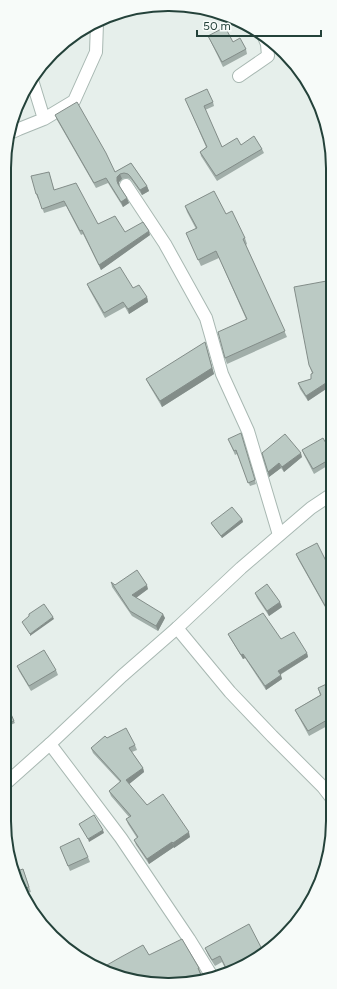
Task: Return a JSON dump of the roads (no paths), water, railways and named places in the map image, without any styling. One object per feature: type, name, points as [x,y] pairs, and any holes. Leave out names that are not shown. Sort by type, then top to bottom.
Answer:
[{"type":"street","points":[[15,131],[44,119],[74,101],[96,52],[97,28]]},
{"type":"street","points":[[239,76],[268,56],[268,47]]},
{"type":"street","points":[[34,87],[44,119]]},
{"type":"street","points":[[126,185],[165,244],[206,318],[222,374],[248,431],[279,536]]},
{"type":"street","points":[[11,779],[242,568],[311,508],[326,498]]},
{"type":"street","points":[[177,628],[230,692],[326,791]]},
{"type":"street","points":[[50,744],[121,838],[189,939],[210,973]]}]
